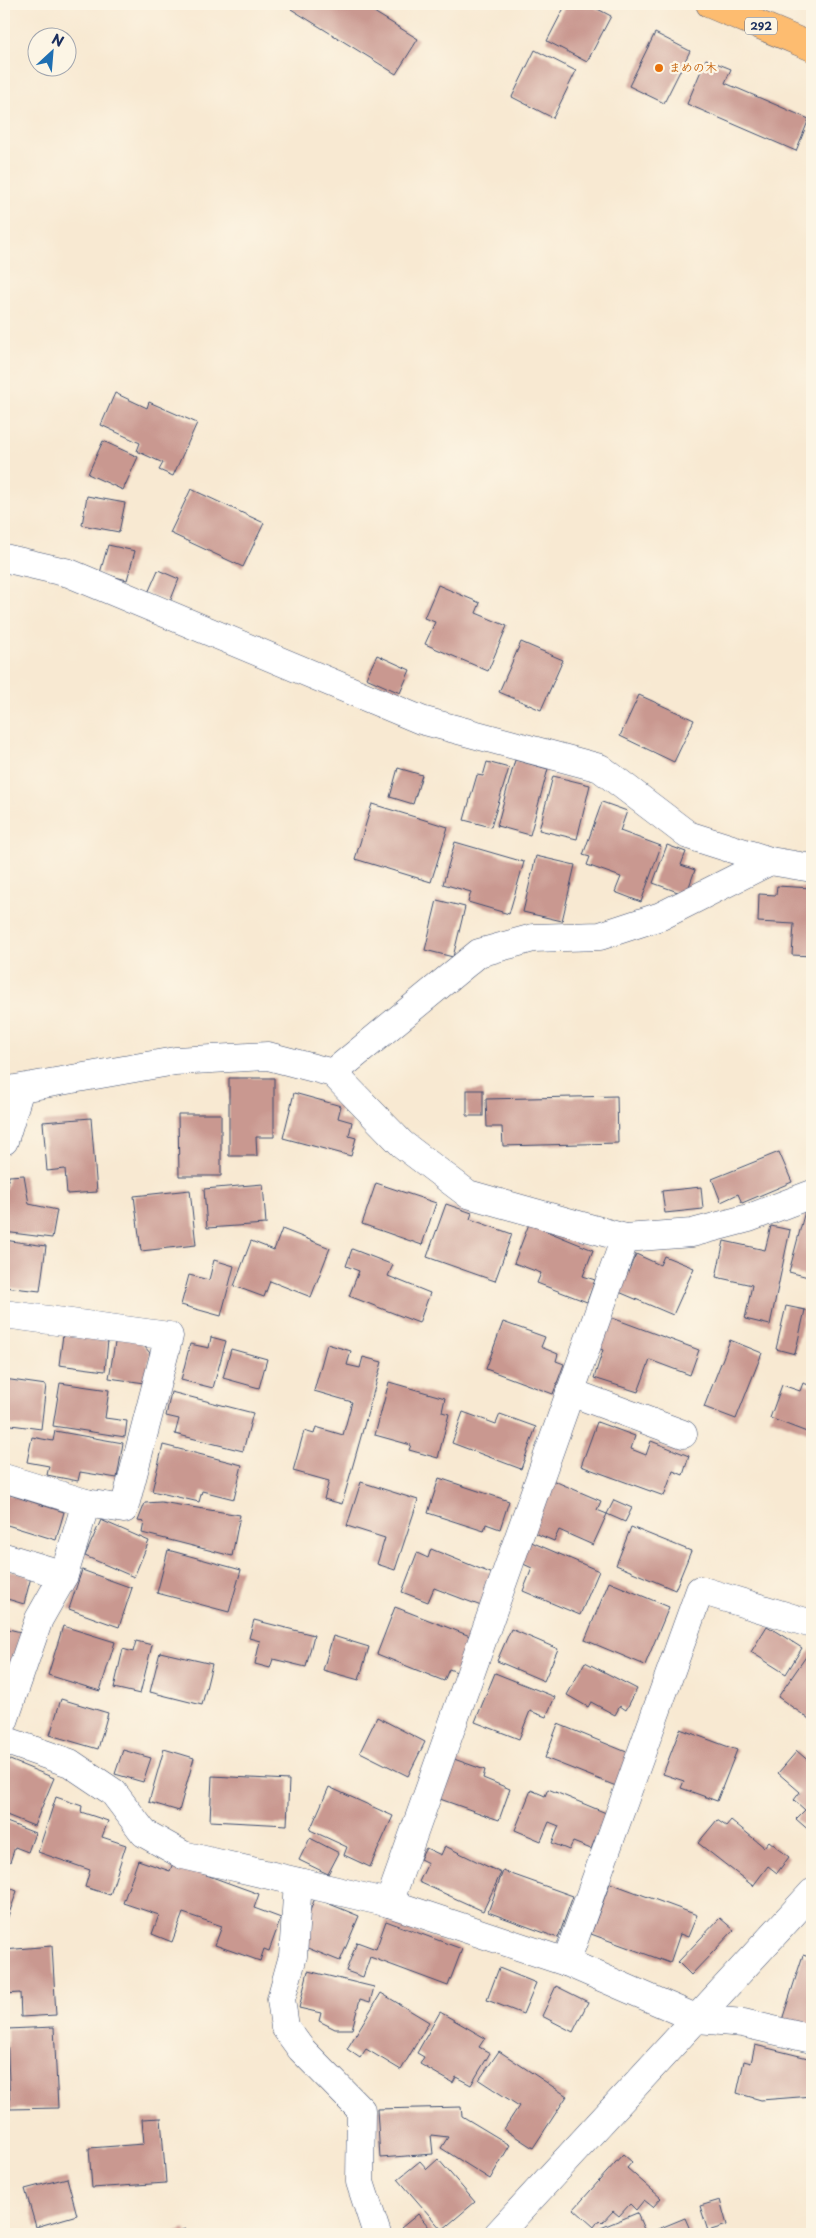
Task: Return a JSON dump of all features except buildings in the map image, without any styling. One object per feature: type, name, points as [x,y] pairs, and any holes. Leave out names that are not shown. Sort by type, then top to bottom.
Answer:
[{"type":"highway","name":"292","points":[[710,4],[812,47]]},
{"type":"street","points":[[4,558],[69,573],[421,720],[600,768],[688,835],[770,861],[812,868]]},
{"type":"street","points":[[333,1073],[479,953],[533,938],[600,936],[661,916],[770,861]]},
{"type":"street","points":[[4,1141],[12,1090],[175,1061],[268,1056],[333,1073],[402,1144],[468,1194],[625,1238],[692,1233],[749,1218],[812,1194]]},
{"type":"street","points":[[389,1903],[625,1238]]},
{"type":"street","points":[[4,1314],[169,1336],[124,1509],[86,1504],[4,1478]]},
{"type":"street","points":[[570,1392],[683,1434]]},
{"type":"street","points":[[4,1721],[39,1619],[64,1575],[86,1504]]},
{"type":"street","points":[[4,1557],[64,1575]]},
{"type":"street","points":[[566,1962],[700,1590],[812,1624]]},
{"type":"street","points":[[4,1740],[70,1762],[113,1792],[144,1833],[183,1855],[389,1903],[566,1962],[698,2019],[743,2023],[812,2039]]},
{"type":"street","points":[[298,1882],[294,1956],[282,1999],[285,2027],[301,2049],[361,2110],[360,2182],[377,2234]]},
{"type":"street","points":[[498,2234],[812,1893]]},
{"type":"place","name":"まめの木","points":[[659,68]]}]
